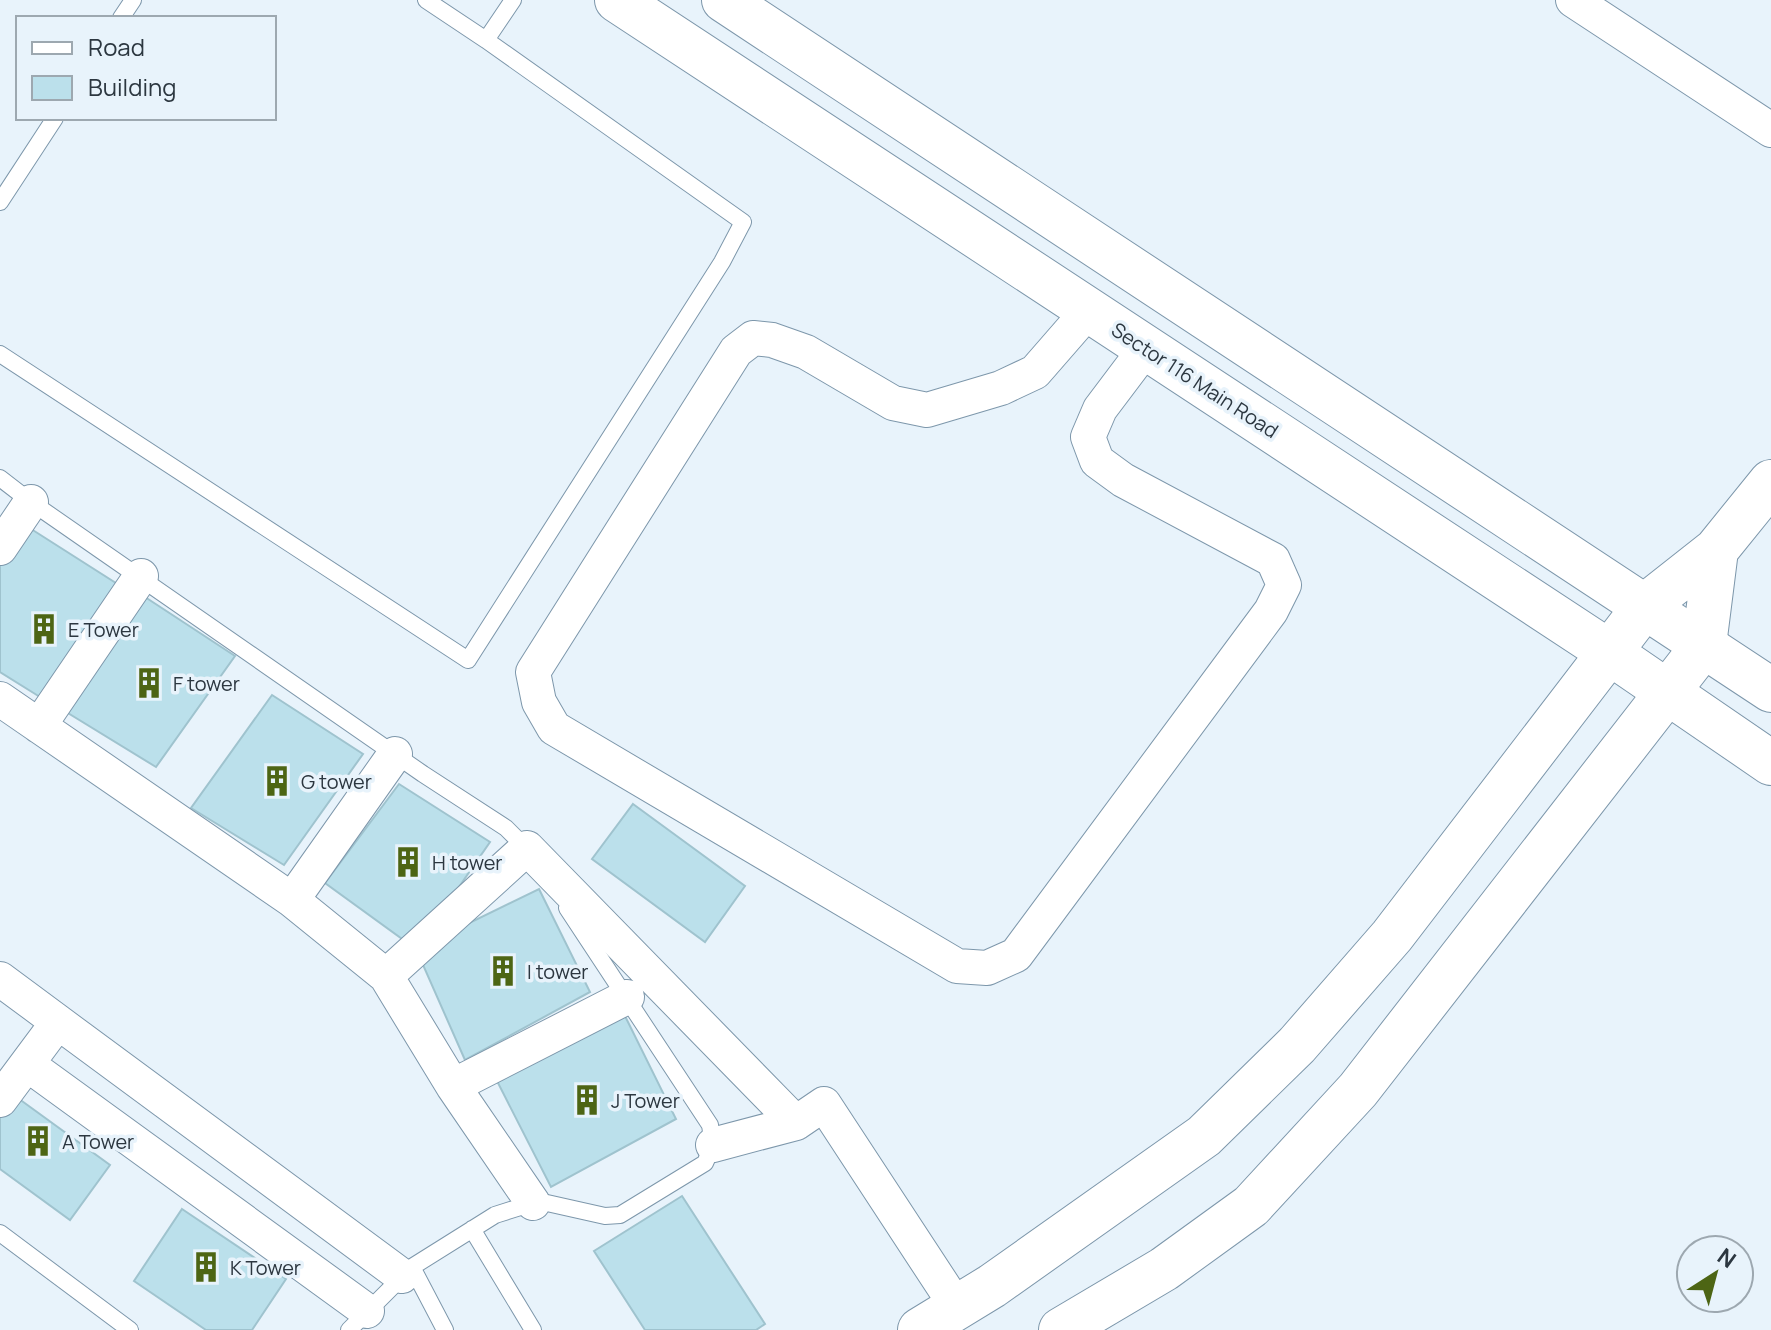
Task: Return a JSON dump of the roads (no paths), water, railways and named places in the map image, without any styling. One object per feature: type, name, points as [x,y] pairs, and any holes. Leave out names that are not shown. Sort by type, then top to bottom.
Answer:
[{"type":"main road","name":"Sector 116 Main Road","points":[[617,0],[1609,652],[1771,763]]},
{"type":"main road","points":[[724,0],[1771,690]]},
{"type":"main road","points":[[920,1330],[992,1286],[1204,1136],[1297,1045],[1392,936],[1645,606],[1716,550],[1771,482]]},
{"type":"main road","points":[[1061,1330],[1164,1269],[1251,1206],[1358,1090],[1704,645],[1716,550]]},
{"type":"street","points":[[1573,0],[1771,130]]},
{"type":"street","points":[[1089,310],[1035,372],[989,392],[927,410],[893,403],[806,352],[772,340],[753,338],[736,351],[533,672],[539,702],[554,728],[957,966],[987,968],[1016,955],[1271,611],[1284,585],[1273,560],[1123,480],[1097,461],[1088,437],[1100,409],[1146,348]]},
{"type":"street","points":[[0,548],[31,502]]},
{"type":"street","points":[[39,726],[141,576]]},
{"type":"street","points":[[0,699],[292,900],[386,976],[453,1086],[533,1203]]},
{"type":"street","points":[[292,900],[395,754]]},
{"type":"street","points":[[386,976],[527,848],[796,1123]]},
{"type":"street","points":[[0,979],[407,1272]]},
{"type":"street","points":[[453,1086],[627,997]]},
{"type":"street","points":[[0,1100],[58,1022]]},
{"type":"street","points":[[27,1064],[358,1320]]},
{"type":"street","points":[[713,1145],[796,1123],[824,1104],[957,1307]]},
{"type":"lane","points":[[0,354],[468,660],[722,262],[743,222],[426,0]]},
{"type":"lane","points":[[486,40],[513,0]]},
{"type":"lane","points":[[0,202],[54,120]]},
{"type":"lane","points":[[0,478],[506,828],[527,848],[710,1125],[713,1145],[705,1163],[620,1215],[605,1216],[547,1203],[533,1203],[495,1215],[407,1272],[358,1320]]},
{"type":"lane","points":[[472,1229],[533,1330]]},
{"type":"lane","points":[[0,1233],[130,1330]]},
{"type":"lane","points":[[407,1272],[445,1330]]},
{"type":"place","name":"E Tower","points":[[44,629]]},
{"type":"place","name":"F tower","points":[[149,683]]},
{"type":"place","name":"G tower","points":[[277,781]]},
{"type":"place","name":"H tower","points":[[408,862]]},
{"type":"place","name":"I tower","points":[[503,971]]},
{"type":"place","name":"J Tower","points":[[587,1100]]},
{"type":"place","name":"A Tower","points":[[38,1141]]},
{"type":"place","name":"K Tower","points":[[206,1267]]}]
